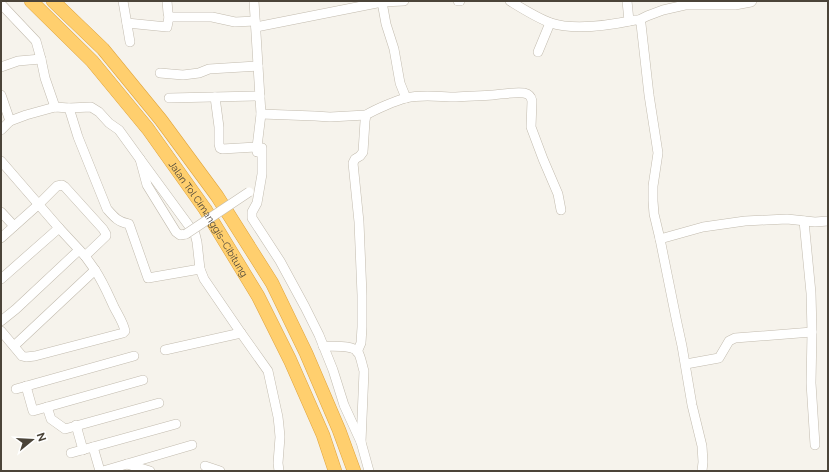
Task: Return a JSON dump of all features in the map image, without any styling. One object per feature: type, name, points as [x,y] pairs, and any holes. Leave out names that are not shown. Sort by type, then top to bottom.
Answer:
[{"type":"highway","name":"Jalan Tol Cimanggis–Cibitung","points":[[31,1],[92,60],[148,129],[205,209],[258,296],[290,360],[323,435],[335,471]]},
{"type":"highway","name":"Jalan Tol Cimanggis–Cibitung","points":[[53,1],[103,49],[162,120],[217,196],[275,290],[306,353],[339,430],[354,471]]},
{"type":"street","points":[[123,1],[130,42]]},
{"type":"street","points":[[127,23],[168,27],[169,17],[167,1]]},
{"type":"street","points":[[140,159],[147,185],[176,232],[180,235],[186,234],[254,188],[256,184],[257,147],[261,114],[254,1]]},
{"type":"street","points":[[169,17],[212,17],[235,22],[255,24],[382,2],[404,1]]},
{"type":"street","points":[[510,1],[550,23],[577,27],[639,20],[673,4],[735,5],[752,1]]},
{"type":"street","points":[[627,1],[629,21]]},
{"type":"street","points":[[382,2],[386,24],[394,49],[400,83],[406,98]]},
{"type":"street","points":[[1,4],[36,41],[45,78],[55,107]]},
{"type":"street","points":[[639,20],[658,153],[653,186],[654,214],[686,364],[692,405],[702,446],[702,471]]},
{"type":"street","points":[[538,52],[550,23]]},
{"type":"street","points":[[1,67],[41,58]]},
{"type":"street","points":[[160,73],[182,75],[209,70],[258,66]]},
{"type":"street","points":[[261,114],[330,117],[366,115],[406,98],[418,96],[440,97],[523,93],[531,97],[531,127],[558,194],[561,210]]},
{"type":"street","points":[[1,95],[10,120]]},
{"type":"street","points":[[169,98],[260,96]]},
{"type":"street","points":[[215,97],[220,148],[262,148],[262,174],[257,203],[252,212],[252,218],[280,261],[305,307],[333,370],[344,404],[361,442],[369,471]]},
{"type":"street","points":[[1,130],[10,120],[55,107],[91,107],[99,112],[109,123],[119,130],[195,234],[200,269],[204,279],[268,371],[279,426],[279,471]]},
{"type":"street","points":[[69,108],[78,138],[107,209],[122,223],[129,224],[148,278],[200,269]]},
{"type":"street","points":[[357,352],[361,343],[362,295],[353,163],[355,159],[363,152],[364,121],[366,115]]},
{"type":"street","points":[[1,161],[82,253],[95,270],[108,293],[125,331],[120,334],[35,356],[25,361],[1,332]]},
{"type":"street","points":[[1,238],[57,186],[62,185],[106,234],[106,236],[82,253],[1,321]]},
{"type":"street","points":[[1,212],[14,226]]},
{"type":"street","points":[[660,239],[703,228],[745,220],[787,218],[815,222],[828,221]]},
{"type":"street","points":[[804,220],[811,293],[811,383],[815,445]]},
{"type":"street","points":[[1,279],[59,228]]},
{"type":"street","points":[[14,346],[95,270]]},
{"type":"street","points":[[686,364],[719,358],[729,341],[735,338],[812,332]]},
{"type":"street","points":[[165,350],[241,333]]},
{"type":"street","points":[[323,346],[351,347],[357,352],[361,362],[364,371],[361,442]]},
{"type":"street","points":[[16,389],[134,356]]},
{"type":"street","points":[[26,386],[33,411],[143,380]]},
{"type":"street","points":[[47,407],[51,419],[65,429],[159,402]]},
{"type":"street","points":[[71,453],[176,424]]},
{"type":"street","points":[[76,425],[83,450]]},
{"type":"street","points":[[93,447],[101,471],[125,466],[192,445]]},
{"type":"street","points":[[125,466],[150,471]]},
{"type":"street","points":[[205,467],[220,471]]}]
